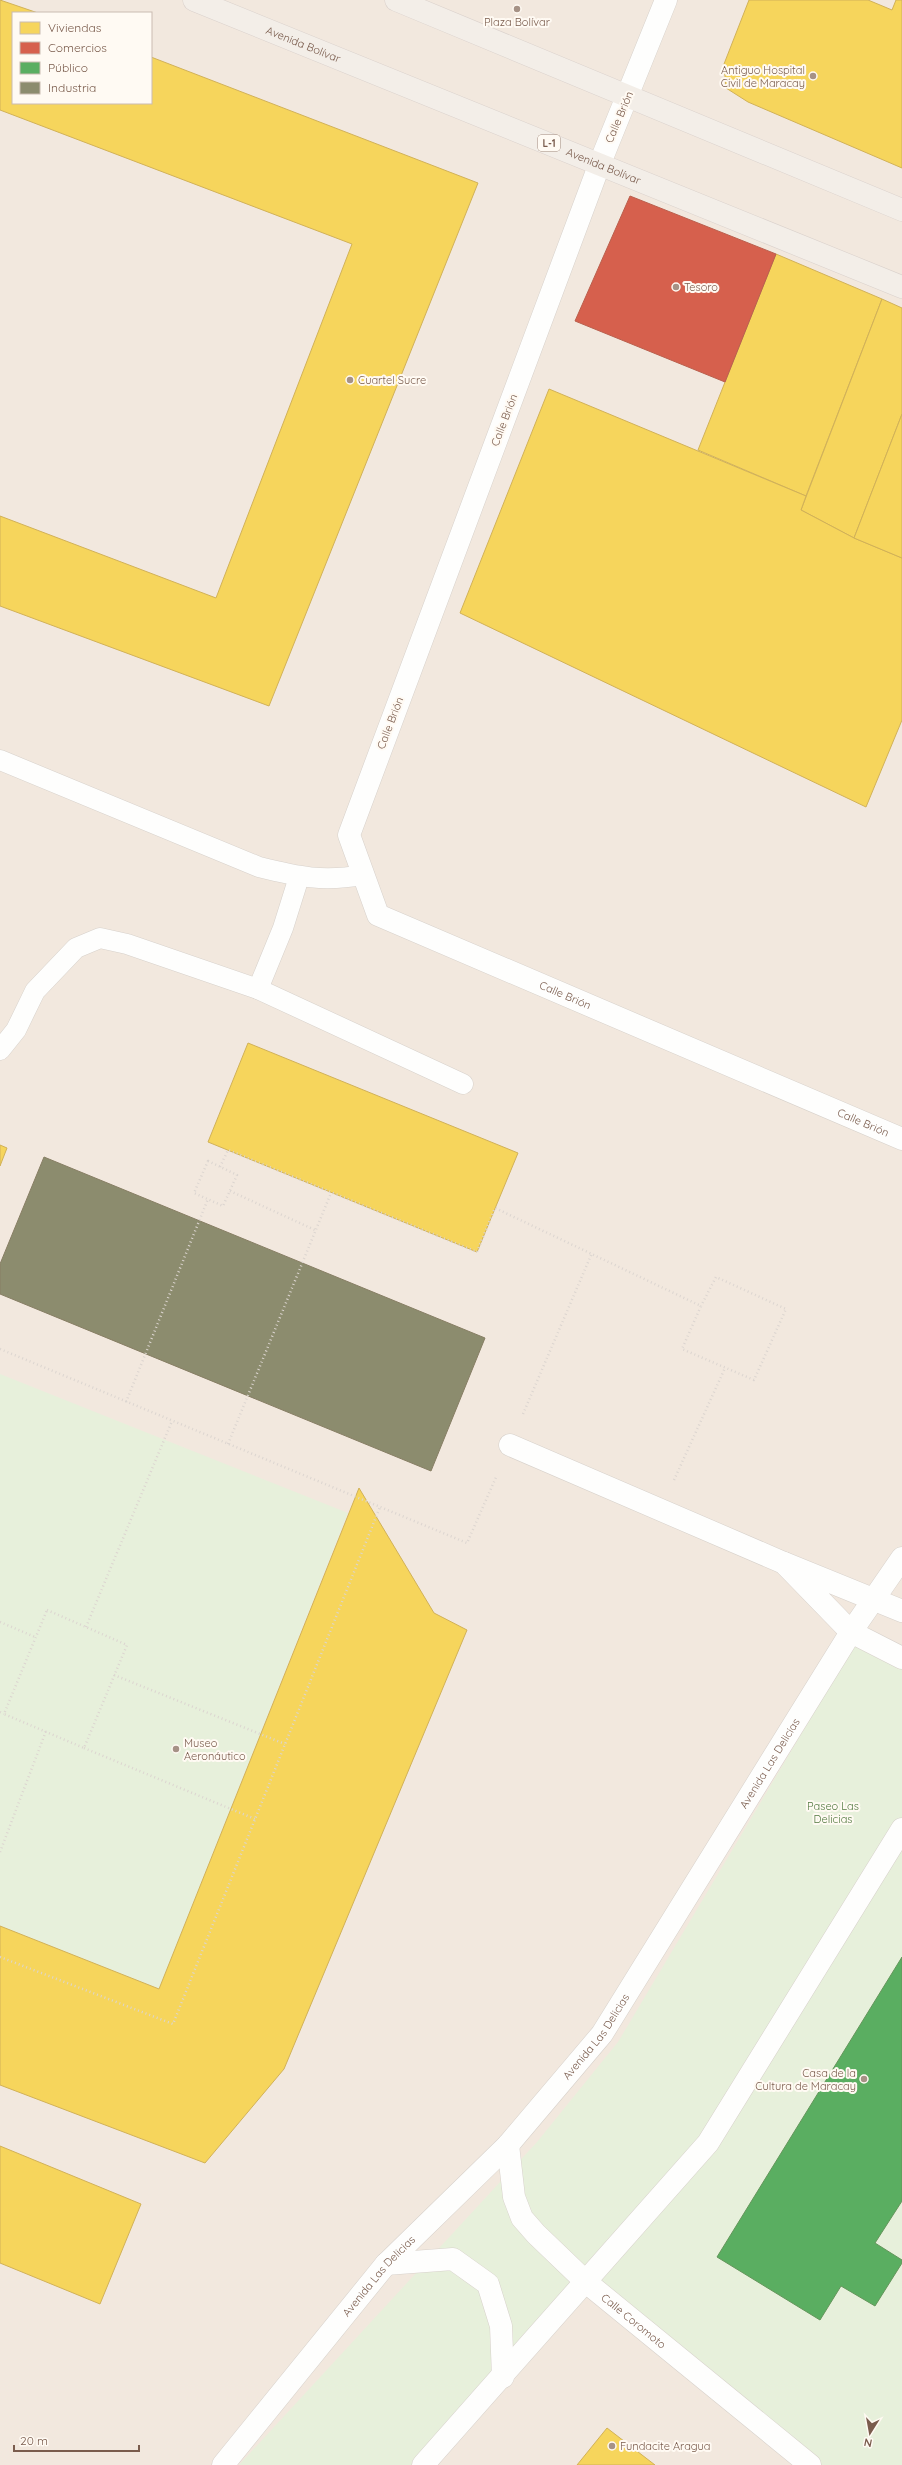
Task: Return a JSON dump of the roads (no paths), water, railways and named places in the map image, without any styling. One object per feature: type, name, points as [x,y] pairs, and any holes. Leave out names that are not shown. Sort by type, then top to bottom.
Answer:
[{"type":"main road","name":"Avenida Bolívar","points":[[194,0],[600,163],[902,287]]},
{"type":"main road","points":[[396,0],[629,95],[902,210]]},
{"type":"street","name":"Calle Brión","points":[[666,0],[629,95],[600,163],[349,835],[378,915],[902,1139]]},
{"type":"street","points":[[510,1445],[784,1563],[876,1599],[902,1611]]},
{"type":"street","name":"Avenida Las Delicias","points":[[223,2465],[386,2264],[508,2145],[602,2034],[851,1632],[876,1599],[902,1558]]},
{"type":"street","points":[[784,1563],[851,1632],[902,1658]]},
{"type":"street","points":[[423,2465],[503,2377],[708,2143],[902,1829]]},
{"type":"street","name":"Calle Coromoto","points":[[508,2145],[514,2197],[522,2218],[586,2282],[810,2465]]},
{"type":"street","points":[[386,2264],[453,2259],[488,2284],[501,2326],[503,2377]]},
{"type":"lane","points":[[0,760],[160,826],[222,854],[259,867],[299,877],[334,880],[363,875]]},
{"type":"lane","points":[[258,990],[283,928],[299,877]]},
{"type":"lane","points":[[0,1050],[16,1030],[35,990],[76,948],[100,938],[127,944],[258,990],[463,1084]]},
{"type":"place","name":"Plaza Bolívar","points":[[517,9]]},
{"type":"place","name":"Antiguo Hospital Civil de Maracay","points":[[813,76]]},
{"type":"place","name":"Tesoro","points":[[676,287]]},
{"type":"place","name":"Cuartel Sucre","points":[[350,380]]},
{"type":"place","name":"Museo Aeronáutico","points":[[176,1749]]},
{"type":"place","name":"Casa de la Cultura de Maracay","points":[[864,2079]]},
{"type":"place","name":"Fundacite Aragua","points":[[612,2446]]},
{"type":"park label","name":"Paseo Las Delicias","points":[[833,1812]]}]
